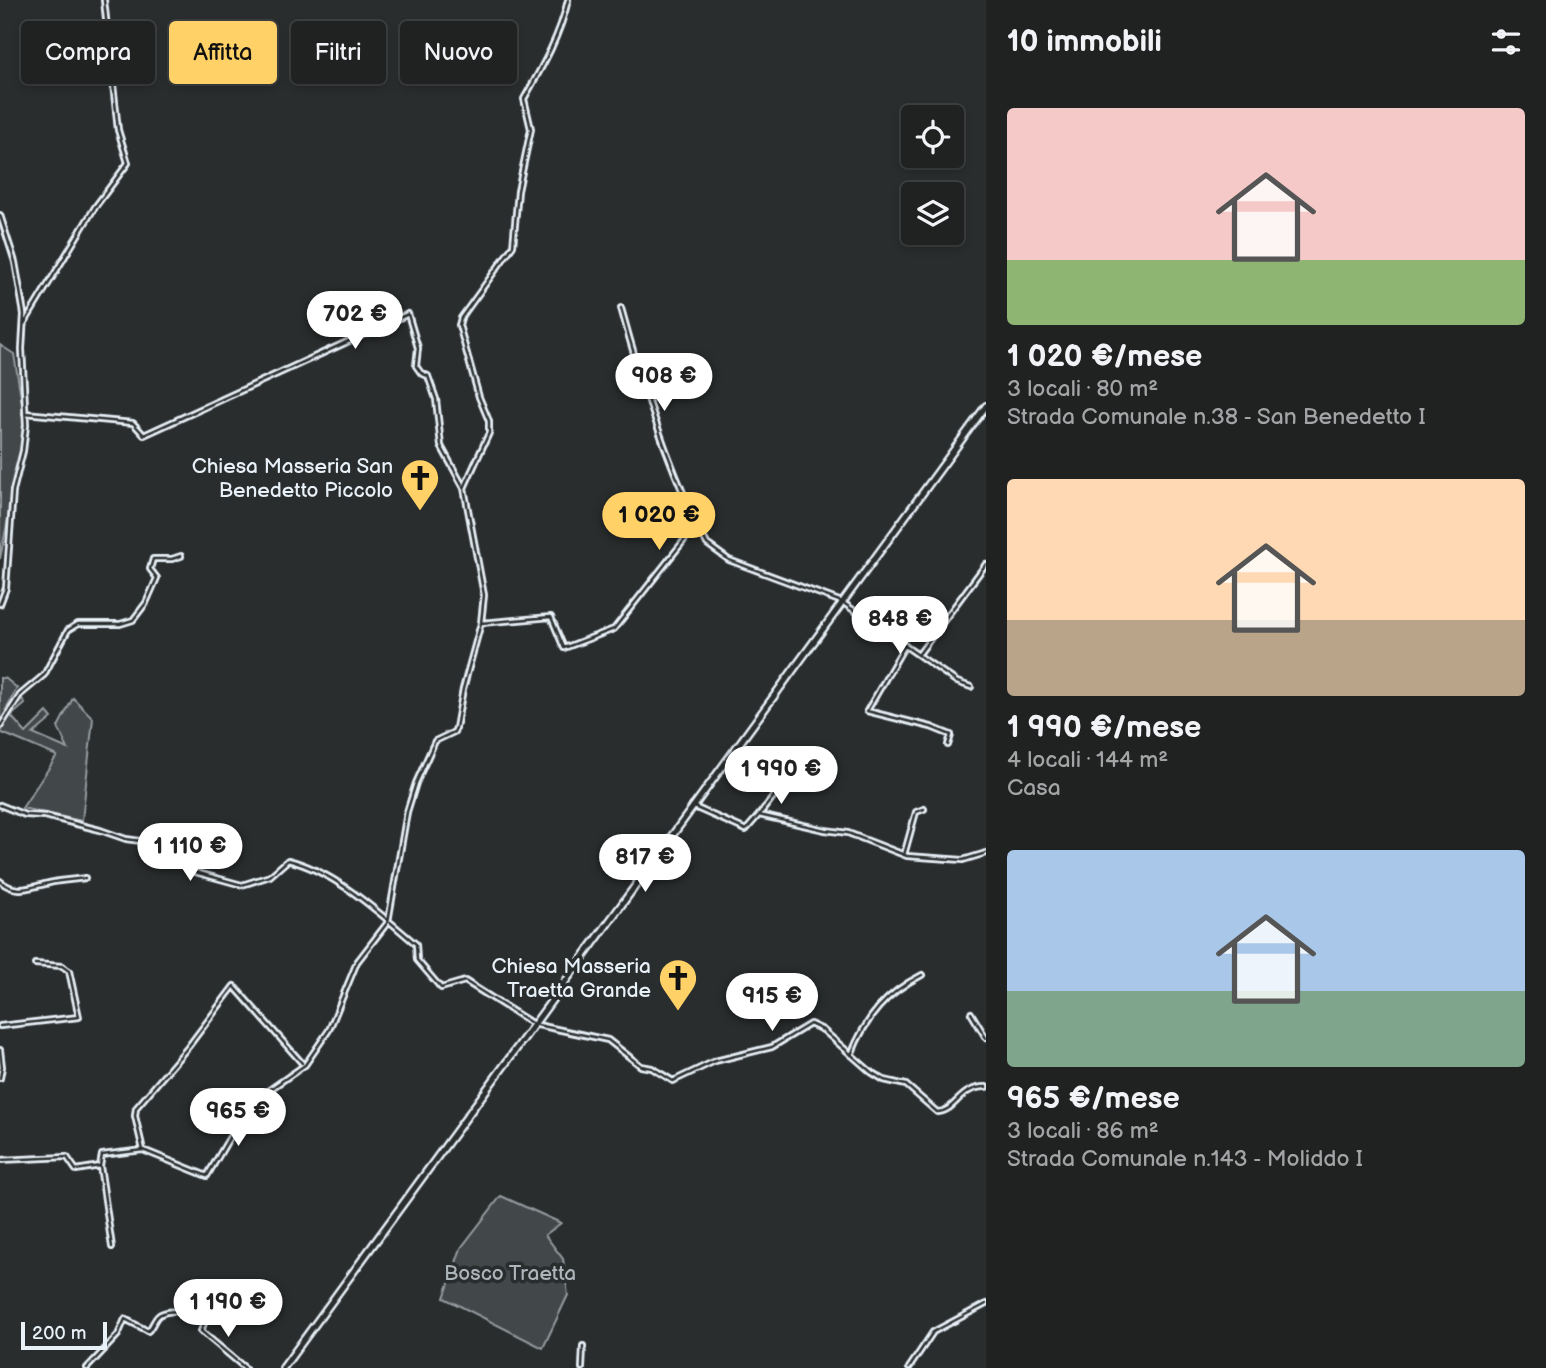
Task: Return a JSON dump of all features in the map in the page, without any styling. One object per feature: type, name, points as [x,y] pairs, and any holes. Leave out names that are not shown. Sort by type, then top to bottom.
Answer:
[{"type":"main road","points":[[283,1368],[986,405]]},
{"type":"street","points":[[23,325],[95,207],[128,163],[118,130],[104,0]]},
{"type":"street","points":[[464,488],[489,433],[489,421],[479,397],[459,325],[461,318],[513,246],[518,191],[531,129],[524,99],[552,50],[568,0]]},
{"type":"street","points":[[0,215],[15,262],[24,314],[22,349],[26,439],[13,491],[6,588],[0,604]]},
{"type":"street","points":[[621,308],[661,439],[707,544],[729,560],[842,602],[957,682],[971,687]]},
{"type":"street","points":[[25,413],[133,423],[144,435],[408,313],[418,348],[416,366],[421,373],[428,376],[436,399],[441,446],[464,488],[484,596],[481,623],[463,689],[456,728],[433,745],[410,800],[388,922],[357,962],[329,1030],[305,1065],[249,1104],[207,1176],[143,1150],[102,1155],[100,1166],[112,1247]]},
{"type":"street","points":[[24,314],[29,314]]},
{"type":"street","points":[[481,623],[551,617],[564,648],[614,629],[697,524]]},
{"type":"street","points":[[0,727],[20,695],[44,675],[68,630],[78,624],[120,624],[133,620],[146,603],[157,578],[150,569],[153,559],[181,556]]},
{"type":"street","points":[[919,654],[986,564]]},
{"type":"street","points":[[905,645],[867,711],[931,727],[951,735],[948,745]]},
{"type":"street","points":[[692,806],[746,830],[785,782]]},
{"type":"street","points":[[0,805],[25,815],[42,816],[126,839],[184,847],[190,867],[195,872],[237,884],[270,876],[277,872],[284,862],[292,861],[317,871],[357,896],[416,944],[417,960],[441,988],[465,981],[533,1024],[608,1040],[640,1066],[652,1068],[673,1081],[715,1061],[772,1047],[810,1024],[823,1030],[884,1080],[906,1085],[937,1112],[946,1110],[967,1090],[986,1087]]},
{"type":"street","points":[[904,855],[916,812],[925,809]]},
{"type":"street","points":[[759,815],[848,833],[904,855],[963,860],[986,853]]},
{"type":"street","points":[[0,881],[12,889],[32,889],[48,883],[85,878]]},
{"type":"street","points":[[0,1026],[79,1017],[69,971],[62,966],[36,964]]},
{"type":"street","points":[[851,1055],[864,1024],[880,1003],[895,990],[922,975]]},
{"type":"street","points":[[143,1150],[135,1116],[136,1108],[188,1047],[234,986],[303,1062]]},
{"type":"street","points":[[971,1013],[986,1038]]},
{"type":"street","points":[[0,1050],[0,1078]]},
{"type":"street","points":[[0,1160],[67,1157],[76,1170],[100,1166]]},
{"type":"street","points":[[909,1368],[933,1332],[986,1304]]},
{"type":"street","points":[[86,1368],[118,1335],[125,1318],[148,1331],[158,1316],[171,1310],[186,1314],[209,1311],[201,1331],[245,1368]]},
{"type":"street","points":[[582,1368],[583,1346]]},
{"type":"green space","points":[[0,345],[14,354],[26,428],[0,559]]},
{"type":"green space","points":[[0,678],[5,678],[17,688],[5,711],[20,695],[25,704],[11,716],[26,733],[47,712],[52,718],[33,734],[68,749],[58,727],[73,698],[93,718],[82,821],[22,808],[57,756],[0,732]]},
{"type":"green space","name":"Bosco Traetta","points":[[501,1196],[561,1223],[545,1235],[563,1259],[568,1295],[543,1348],[444,1298],[461,1248]]},
{"type":"place","name":"Chiesa Masseria San Benedetto Piccolo","points":[[420,512]]},
{"type":"place","name":"Chiesa Masseria Traetta Grande","points":[[678,1012]]}]
